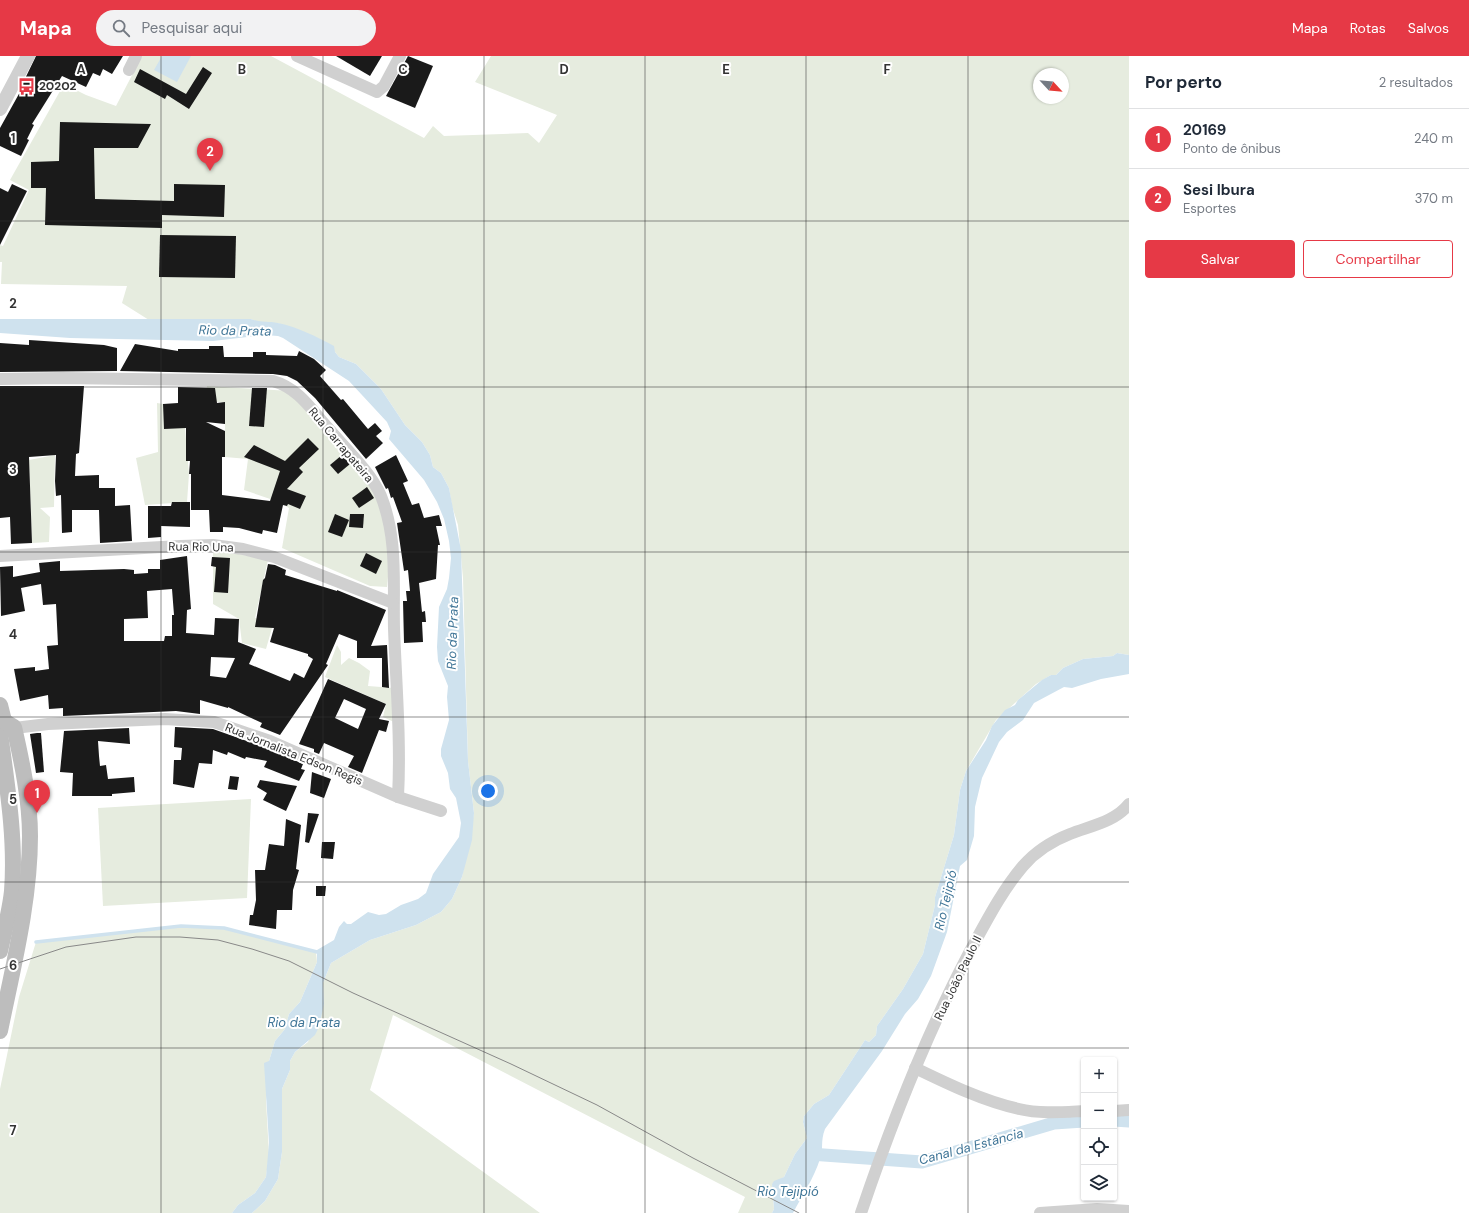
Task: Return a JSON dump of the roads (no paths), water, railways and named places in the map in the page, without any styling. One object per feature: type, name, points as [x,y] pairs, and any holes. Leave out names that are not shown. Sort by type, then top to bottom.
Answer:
[{"type":"main road","points":[[0,705],[4,728],[12,831],[13,866],[12,894],[0,951]]},
{"type":"main road","points":[[0,1032],[28,890],[29,867],[29,810],[4,728]]},
{"type":"street","points":[[0,108],[28,56]]},
{"type":"street","points":[[129,70],[136,56]]},
{"type":"street","points":[[297,56],[377,92],[384,86],[400,56]]},
{"type":"street","name":"Rua Carrapateira","points":[[0,379],[62,378],[273,381],[285,384],[292,388],[368,476],[380,495],[391,528],[394,546],[393,602],[400,765],[398,797]]},
{"type":"street","name":"Rua Rio Una","points":[[0,556],[180,546],[213,545],[243,548],[274,557],[393,602]]},
{"type":"street","name":"Rua Jornalista Edson Regis","points":[[4,728],[165,719],[214,722],[270,741],[398,797],[441,811]]},
{"type":"street","name":"Rua João Paulo II","points":[[860,1213],[902,1097],[915,1068],[953,984],[1004,892],[1023,866],[1035,854],[1049,844],[1115,816],[1129,804]]},
{"type":"street","points":[[915,1068],[956,1087],[1019,1109],[1038,1112],[1081,1111]]},
{"type":"street","points":[[1117,1111],[1129,1110]]},
{"type":"street","points":[[1040,1213],[1097,1209],[1129,1211]]},
{"type":"water","points":[[162,56],[191,56],[177,82],[154,70]]},
{"type":"water","name":"Rio da Prata","points":[[0,319],[251,319],[278,323],[300,330],[334,346],[335,352],[339,357],[356,364],[381,389],[405,425],[422,442],[430,455],[433,467],[441,473],[449,488],[461,550],[468,761],[474,813],[472,840],[462,877],[452,899],[441,912],[416,925],[370,940],[331,963],[323,983],[324,1004],[319,1027],[315,1035],[295,1052],[290,1061],[290,1070],[282,1089],[282,1152],[278,1179],[265,1201],[252,1213],[232,1213],[238,1205],[255,1193],[266,1177],[269,1143],[264,1063],[269,1061],[275,1041],[285,1029],[289,1014],[300,1002],[317,962],[317,950],[334,940],[339,927],[344,921],[347,924],[351,924],[368,912],[379,915],[386,914],[401,905],[418,899],[426,893],[433,874],[459,837],[461,823],[456,798],[450,789],[448,773],[441,756],[441,749],[449,720],[447,697],[448,686],[438,661],[437,647],[439,607],[447,589],[451,558],[444,519],[437,502],[424,480],[389,439],[391,431],[387,422],[349,381],[283,338],[265,335],[213,341],[70,338],[0,333]]},
{"type":"water","name":"Rio Tejipió","points":[[1117,653],[1129,655],[1129,674],[1101,679],[1072,688],[1064,687],[1034,703],[1023,720],[1007,732],[999,742],[982,778],[975,807],[974,836],[967,860],[960,866],[947,932],[931,976],[918,999],[905,1014],[882,1051],[825,1129],[821,1155],[817,1166],[793,1213],[772,1213],[774,1209],[772,1184],[774,1181],[784,1177],[795,1154],[807,1138],[803,1122],[804,1116],[814,1104],[829,1095],[865,1040],[869,1042],[876,1035],[877,1026],[903,989],[923,954],[935,905],[935,897],[954,835],[960,790],[966,771],[986,740],[992,726],[1005,710],[1015,705],[1018,700],[1042,680],[1051,675],[1056,675],[1063,668],[1083,659],[1113,656]]},
{"type":"waterway","points":[[36,942],[181,926],[224,928],[321,953]]},
{"type":"waterway","name":"Canal da Estância","points":[[1117,1120],[1129,1121]]},
{"type":"waterway","name":"Canal da Estância","points":[[810,1154],[922,1162],[1054,1123],[1081,1121]]},
{"type":"tram line","points":[[0,969],[66,947],[136,937],[180,937],[218,940],[252,949],[289,961],[353,993],[511,1064],[597,1105],[693,1158],[799,1213]]},
{"type":"place","name":"20202","points":[[26,86]]},
{"type":"place","name":"Sesi Ibura","points":[[210,171]]},
{"type":"place","name":"20169","points":[[37,813]]}]
